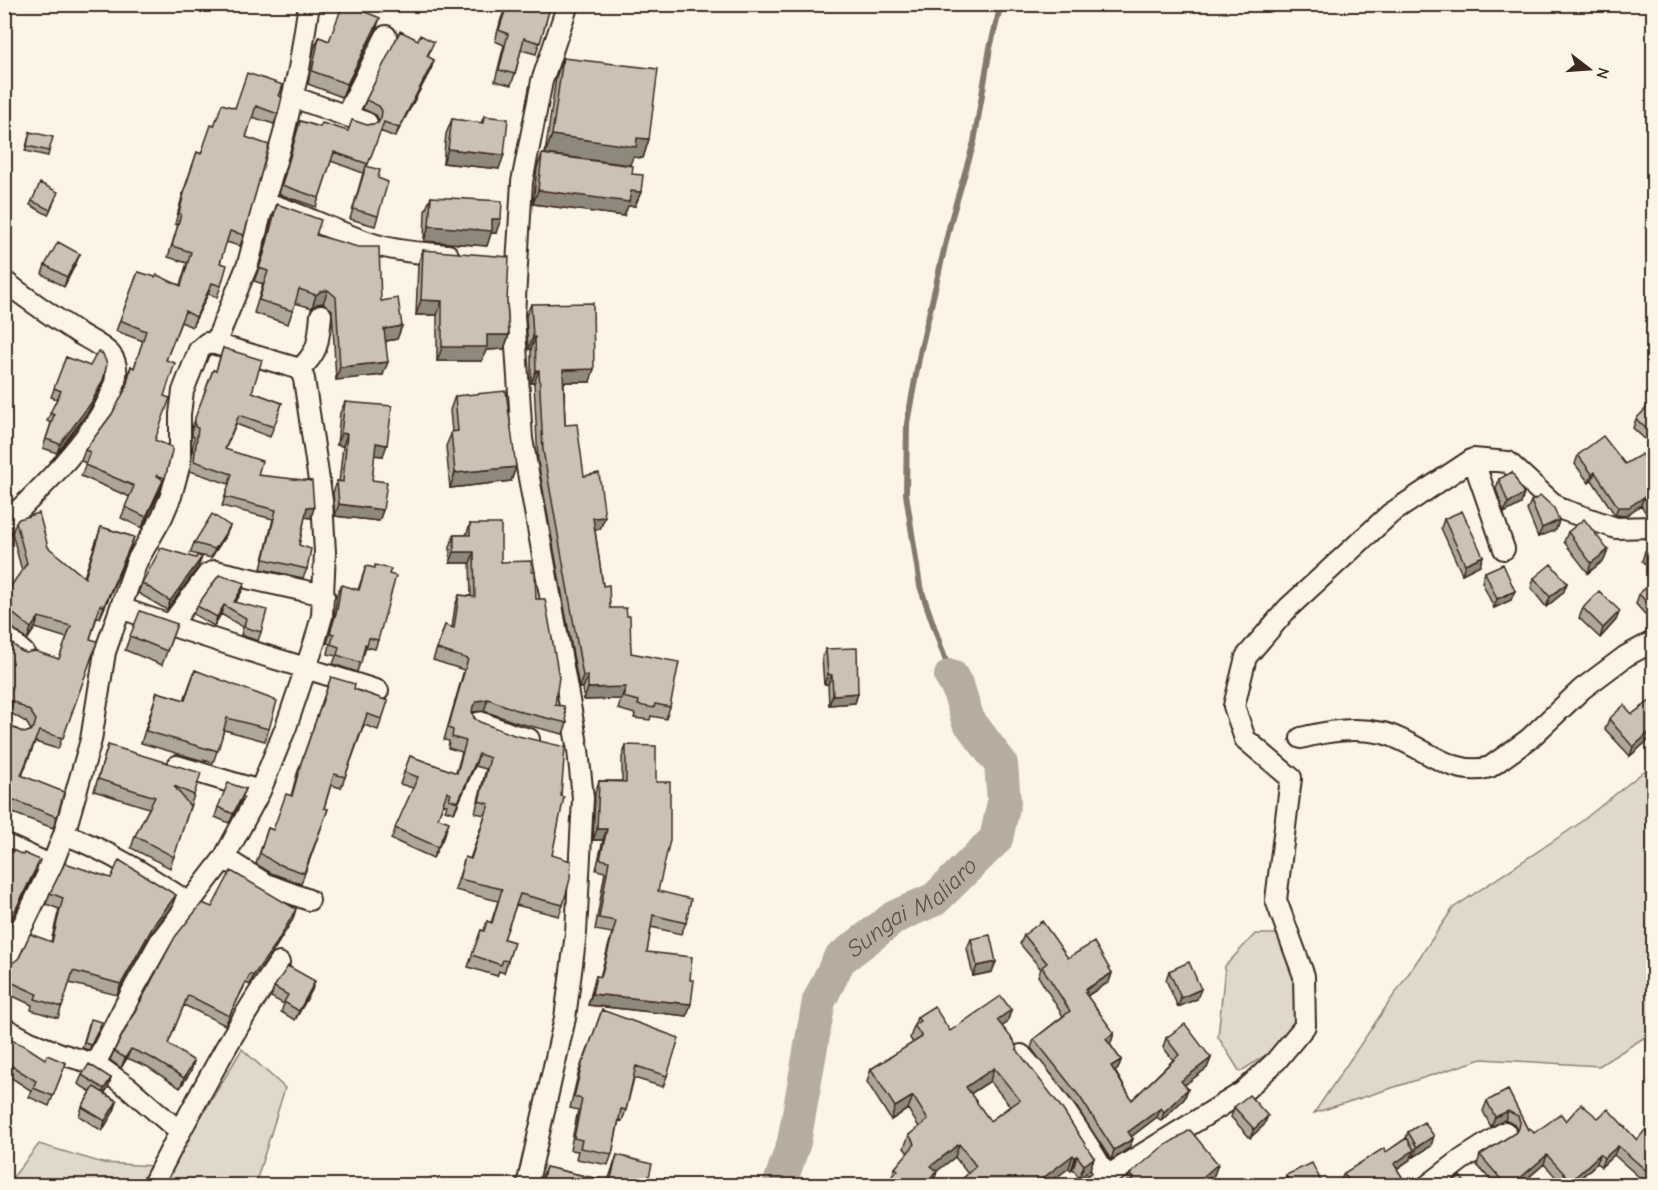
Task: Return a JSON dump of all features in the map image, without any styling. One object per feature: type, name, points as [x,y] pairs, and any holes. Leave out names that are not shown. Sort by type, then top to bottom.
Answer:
[{"type":"street","points":[[215,344],[248,264],[293,96],[309,4]]},
{"type":"street","points":[[527,1185],[565,1018],[576,933],[583,798],[578,750],[522,440],[514,315],[524,171],[542,81],[568,4]]},
{"type":"street","points":[[347,114],[386,36]]},
{"type":"street","points":[[293,96],[367,123]]},
{"type":"street","points":[[264,201],[375,244],[414,252],[471,257]]},
{"type":"street","points":[[494,259],[517,260]]},
{"type":"street","points":[[4,281],[57,320],[110,354],[116,363],[117,380],[110,399],[86,436],[56,473],[4,524]]},
{"type":"street","points":[[300,369],[312,358],[317,349],[321,315]]},
{"type":"street","points":[[5,961],[52,865],[64,834],[91,740],[105,652],[137,561],[171,496],[180,463],[180,414],[183,391],[192,364],[199,350],[207,343],[300,369]]},
{"type":"street","points":[[95,1064],[155,950],[224,858],[260,791],[286,727],[322,616],[326,552],[322,501],[304,379],[300,369]]},
{"type":"street","points":[[1473,459],[1504,549]]},
{"type":"street","points":[[1021,1055],[1048,1086],[1085,1137],[1098,1180],[1243,1092],[1276,1061],[1305,1026],[1304,976],[1276,900],[1291,778],[1245,739],[1233,706],[1246,657],[1288,608],[1390,514],[1473,459],[1508,462],[1557,507],[1616,528],[1653,527]]},
{"type":"street","points":[[170,626],[208,574],[215,571],[324,595]]},
{"type":"street","points":[[121,608],[170,626],[378,691]]},
{"type":"street","points":[[4,636],[24,653]]},
{"type":"street","points":[[1301,738],[1351,729],[1383,734],[1408,743],[1441,761],[1466,769],[1483,769],[1529,738],[1582,689],[1626,656],[1653,641]]},
{"type":"street","points":[[480,722],[514,735],[578,750]]},
{"type":"street","points":[[91,740],[113,747]]},
{"type":"street","points":[[159,761],[260,791]]},
{"type":"street","points":[[64,834],[128,863],[189,904]]},
{"type":"street","points":[[4,844],[52,865]]},
{"type":"street","points":[[224,858],[266,884],[309,900]]},
{"type":"street","points":[[152,1185],[250,1004],[279,963]]},
{"type":"street","points":[[4,1028],[30,1042],[95,1064],[129,1088],[180,1131]]},
{"type":"street","points":[[1426,1185],[1505,1132]]},
{"type":"shaded area","points":[[1653,764],[1653,1032],[1599,1066],[1482,1059],[1314,1113],[1453,908],[1577,825]]},
{"type":"shaded area","points":[[1255,934],[1278,934],[1299,980],[1301,1014],[1275,1049],[1240,1072],[1218,1037],[1225,966]]},
{"type":"shaded area","points":[[242,1049],[285,1088],[255,1185],[6,1186],[39,1144],[103,1163],[171,1167]]},
{"type":"building","points":[[343,4],[380,18],[347,84],[312,71],[319,37],[329,41]]},
{"type":"building","points":[[509,4],[551,4],[540,43],[524,38],[515,74],[499,70],[508,34],[499,30]]},
{"type":"building","points":[[400,31],[418,40],[420,35],[434,42],[427,56],[434,60],[399,128],[384,122],[368,164],[334,152],[319,198],[282,185],[300,121],[320,127],[322,123],[348,131],[352,120],[367,125],[378,123],[382,111],[379,106],[366,100]]},
{"type":"building","points":[[563,58],[658,69],[649,139],[637,138],[636,147],[552,135]]},
{"type":"building","points":[[247,73],[283,85],[279,96],[282,97],[278,114],[256,106],[246,137],[269,145],[244,235],[230,231],[220,263],[227,265],[221,286],[212,283],[196,317],[185,311],[166,360],[175,363],[164,396],[170,398],[155,440],[172,447],[172,451],[165,478],[156,475],[163,480],[146,517],[125,507],[134,486],[85,465],[90,452],[85,450],[112,414],[126,388],[131,366],[134,368],[146,331],[120,320],[138,272],[155,277],[157,275],[181,286],[191,252],[172,246],[187,182],[197,152],[201,154],[211,125],[214,126],[222,104],[235,108]]},
{"type":"building","points":[[484,116],[508,119],[504,155],[448,149],[452,119],[483,123]]},
{"type":"building","points":[[30,132],[53,137],[49,151],[27,146]]},
{"type":"building","points":[[542,154],[633,166],[632,174],[643,175],[641,192],[631,191],[629,202],[538,190]]},
{"type":"building","points":[[366,166],[380,170],[378,178],[388,182],[378,216],[353,209]]},
{"type":"building","points":[[40,183],[58,192],[50,210],[32,201]]},
{"type":"building","points":[[431,197],[502,201],[501,219],[492,219],[492,231],[429,226]]},
{"type":"building","points":[[277,204],[321,220],[316,235],[358,247],[379,247],[381,301],[398,298],[402,326],[384,329],[388,362],[340,367],[336,297],[328,290],[316,295],[299,289],[293,311],[259,300],[268,271],[259,268]]},
{"type":"building","points":[[58,242],[80,254],[67,277],[45,265]]},
{"type":"building","points":[[423,250],[509,257],[507,302],[509,335],[487,335],[487,347],[442,347],[442,301],[421,300]]},
{"type":"building","points":[[593,303],[594,369],[563,370],[565,425],[577,424],[584,476],[599,473],[605,517],[593,518],[603,586],[609,585],[610,608],[626,608],[627,616],[630,616],[631,653],[679,662],[670,707],[655,704],[654,708],[638,705],[639,701],[623,697],[626,687],[588,688],[588,676],[583,676],[543,450],[539,370],[536,371],[531,304]]},
{"type":"building","points":[[223,348],[262,360],[252,392],[282,403],[274,427],[239,415],[225,449],[262,461],[258,475],[312,481],[314,508],[307,507],[299,545],[311,549],[307,569],[264,559],[276,510],[225,497],[232,474],[194,461],[198,428],[195,427],[195,418],[213,370],[216,371]]},
{"type":"building","points":[[98,351],[103,354],[107,364],[103,380],[91,403],[60,444],[46,439],[54,415],[50,413],[61,391],[54,388],[66,357],[90,366]]},
{"type":"building","points":[[506,391],[516,467],[455,473],[451,432],[458,431],[455,396]]},
{"type":"building","points":[[345,402],[392,406],[387,445],[376,443],[372,480],[387,482],[383,510],[339,504],[337,481],[343,482],[347,434],[341,433]]},
{"type":"building","points":[[1650,404],[1653,407],[1653,435],[1636,419]]},
{"type":"building","points":[[1603,436],[1625,464],[1642,454],[1653,475],[1653,507],[1650,507],[1644,497],[1629,507],[1618,507],[1595,472],[1592,474],[1578,455]]},
{"type":"building","points":[[1512,472],[1524,494],[1508,503],[1499,479]]},
{"type":"building","points":[[1541,496],[1554,508],[1559,520],[1542,528],[1531,501]]},
{"type":"building","points":[[1462,511],[1483,556],[1465,564],[1444,519]]},
{"type":"building","points":[[39,513],[48,547],[85,578],[101,527],[134,537],[104,606],[100,605],[90,639],[97,641],[96,645],[63,738],[39,731],[21,775],[64,792],[57,817],[14,800],[8,814],[4,813],[4,723],[24,733],[34,727],[36,720],[30,711],[13,701],[4,701],[4,637],[26,653],[35,651],[59,659],[71,626],[39,617],[31,628],[11,612],[4,612],[4,596],[27,563],[16,522]]},
{"type":"building","points":[[212,514],[230,526],[215,549],[194,543]]},
{"type":"building","points":[[1584,519],[1608,550],[1591,563],[1568,532]]},
{"type":"building","points":[[470,524],[501,524],[501,562],[531,561],[532,572],[535,572],[536,599],[545,599],[559,677],[555,705],[564,706],[567,723],[522,712],[488,699],[477,701],[473,706],[474,718],[480,722],[514,735],[565,747],[561,796],[564,797],[552,855],[571,861],[570,879],[563,905],[520,894],[504,939],[514,942],[508,961],[503,960],[501,965],[472,955],[481,930],[484,931],[487,921],[492,923],[502,889],[459,879],[465,857],[471,859],[489,804],[479,801],[490,758],[479,754],[458,802],[449,799],[451,794],[447,792],[438,818],[449,822],[438,847],[395,828],[418,777],[404,772],[410,756],[457,773],[466,741],[452,737],[453,730],[448,728],[468,659],[437,649],[445,625],[454,628],[459,595],[475,597],[474,552],[454,552],[454,535],[470,535]]},
{"type":"building","points":[[1653,544],[1653,560],[1645,551]]},
{"type":"building","points":[[161,548],[196,558],[197,555],[202,557],[170,601],[142,583]]},
{"type":"building","points":[[1503,564],[1515,591],[1497,599],[1485,572]]},
{"type":"building","points":[[1551,564],[1567,583],[1550,597],[1534,578]]},
{"type":"building","points":[[375,565],[391,569],[389,574],[396,576],[378,640],[369,638],[367,645],[365,644],[361,663],[337,655],[339,647],[331,644],[334,634],[330,633],[341,585],[359,590],[366,566],[375,568]]},
{"type":"building","points":[[219,575],[245,583],[234,602],[267,610],[261,632],[244,627],[246,618],[224,605],[217,617],[197,606]]},
{"type":"building","points":[[1653,581],[1653,609],[1639,594]]},
{"type":"building","points":[[1599,591],[1620,611],[1603,628],[1583,608]]},
{"type":"building","points":[[140,611],[177,624],[167,651],[130,636]]},
{"type":"building","points":[[857,648],[858,693],[833,695],[832,675],[828,674],[826,649]]},
{"type":"building","points":[[195,670],[277,701],[269,729],[227,718],[218,751],[146,731],[157,692],[185,700]]},
{"type":"building","points":[[331,677],[355,684],[354,689],[388,701],[382,719],[367,714],[345,777],[334,774],[324,808],[328,809],[304,873],[275,863],[260,853],[268,828],[273,830],[286,794],[292,796]]},
{"type":"building","points":[[1653,699],[1653,729],[1633,747],[1609,719],[1624,705],[1632,714]]},
{"type":"building","points":[[108,745],[201,773],[194,795],[174,786],[190,806],[174,857],[135,836],[155,797],[98,779]]},
{"type":"building","points":[[626,745],[656,746],[656,782],[670,782],[670,840],[658,891],[691,899],[686,923],[653,915],[647,952],[692,957],[690,980],[694,980],[691,1004],[592,994],[596,976],[601,977],[616,921],[599,918],[609,861],[600,859],[607,829],[597,829],[599,781],[626,782]]},
{"type":"building","points":[[228,783],[246,789],[233,814],[218,807]]},
{"type":"building","points":[[4,846],[40,860],[4,933]]},
{"type":"building","points":[[119,860],[176,895],[155,923],[121,984],[73,971],[62,1007],[35,999],[37,994],[4,979],[4,964],[10,965],[19,958],[30,934],[52,942],[63,898],[50,893],[65,863],[111,878]]},
{"type":"building","points":[[231,871],[296,909],[276,944],[253,976],[250,974],[229,1016],[188,995],[168,1044],[194,1061],[184,1078],[152,1058],[131,1049],[125,1058],[114,1051],[175,937],[202,903],[212,907]]},
{"type":"building","points":[[1042,921],[1068,958],[1094,942],[1112,973],[1085,990],[1087,992],[1085,993],[1114,1033],[1106,1039],[1121,1060],[1111,1066],[1132,1100],[1179,1055],[1166,1038],[1185,1024],[1211,1058],[1181,1081],[1188,1089],[1164,1112],[1161,1108],[1128,1132],[1133,1139],[1114,1150],[1080,1097],[1034,1039],[1070,1011],[1042,967],[1047,963],[1024,935]]},
{"type":"building","points":[[990,935],[996,962],[977,966],[971,939]]},
{"type":"building","points":[[1189,962],[1201,989],[1181,998],[1169,971]]},
{"type":"building","points":[[288,966],[315,981],[299,1011],[284,1002],[288,995],[274,987]]},
{"type":"building","points":[[1001,996],[1011,1010],[997,1020],[1061,1107],[1094,1158],[1084,1165],[1077,1156],[1075,1158],[1073,1155],[1034,1185],[958,1185],[976,1166],[959,1144],[931,1166],[937,1171],[932,1176],[939,1185],[896,1185],[898,1184],[891,1178],[898,1170],[895,1168],[915,1144],[909,1135],[928,1120],[913,1096],[895,1107],[871,1069],[922,1037],[914,1025],[920,1021],[917,1017],[934,1006],[950,1031]],"holes":[[[994,1068],[1020,1100],[990,1121],[966,1087]]]},
{"type":"building","points":[[602,1010],[679,1038],[667,1076],[636,1066],[626,1110],[621,1109],[612,1154],[580,1148],[582,1140],[574,1138],[582,1099],[574,1097],[583,1060]]},
{"type":"building","points":[[91,1019],[102,1022],[91,1045],[84,1043]]},
{"type":"building","points":[[4,1037],[25,1046],[45,1059],[47,1055],[66,1063],[53,1096],[33,1088],[36,1081],[4,1061]]},
{"type":"building","points":[[89,1064],[111,1078],[104,1089],[82,1075]]},
{"type":"building","points":[[94,1087],[117,1101],[105,1121],[82,1107]]},
{"type":"building","points":[[1508,1090],[1528,1130],[1530,1128],[1534,1133],[1561,1114],[1566,1121],[1581,1104],[1598,1118],[1608,1109],[1637,1140],[1645,1130],[1653,1137],[1653,1176],[1618,1146],[1604,1158],[1600,1154],[1571,1181],[1547,1155],[1512,1185],[1506,1185],[1480,1155],[1515,1133],[1519,1128],[1518,1116],[1508,1111],[1495,1117],[1487,1101]]},
{"type":"building","points":[[1249,1095],[1268,1116],[1254,1129],[1234,1107]]},
{"type":"building","points":[[1424,1122],[1434,1136],[1417,1147],[1408,1132]]},
{"type":"building","points":[[1190,1130],[1218,1164],[1198,1181],[1201,1185],[1125,1185],[1133,1179],[1130,1174],[1161,1148]]},
{"type":"building","points":[[1407,1138],[1414,1150],[1394,1164],[1407,1185],[1351,1185],[1344,1173],[1384,1148],[1386,1152]]},
{"type":"building","points":[[617,1155],[652,1164],[647,1185],[541,1185],[546,1167],[610,1182]]},
{"type":"building","points":[[1312,1163],[1323,1185],[1291,1185],[1286,1175]]},
{"type":"building","points":[[1460,1176],[1467,1185],[1446,1185]]},
{"type":"waterway","points":[[951,676],[920,586],[906,494],[907,423],[920,353],[951,220],[974,142],[990,48],[1001,4]]},
{"type":"waterway","name":"Sungai Maliaro","points":[[779,1186],[794,1142],[819,1001],[839,960],[895,917],[935,899],[996,839],[1004,802],[1001,764],[968,720],[958,688],[951,676]]}]
